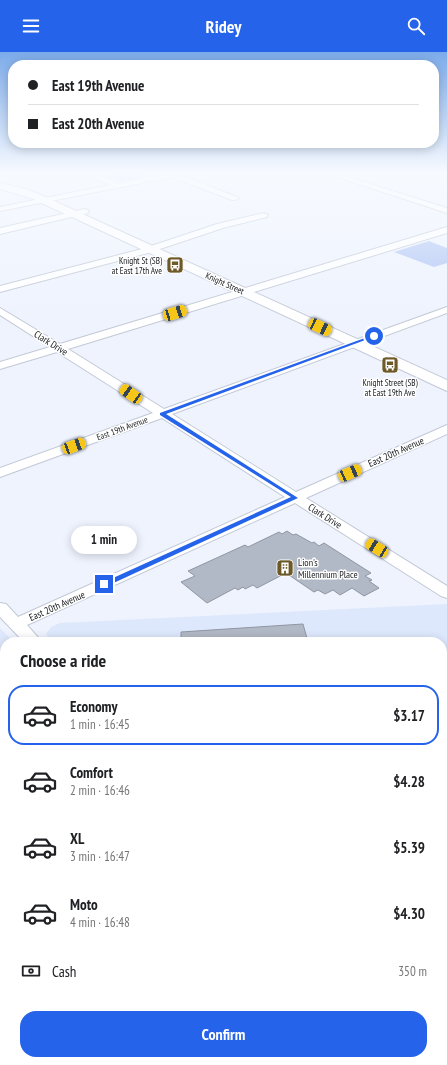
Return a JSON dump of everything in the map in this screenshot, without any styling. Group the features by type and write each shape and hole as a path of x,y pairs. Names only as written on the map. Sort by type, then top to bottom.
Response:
{"main road":[{"name":"Knight Street","path":"95,220 360,341 447,386"},
{"name":"Knight Street","path":"360,341 447,376"}],"street":[{"path":"0,231 47,220"},
{"path":"0,289 154,248 220,226 243,220"},
{"path":"0,366 447,230"},
{"name":"East 19th Avenue","path":"0,473 447,310"},
{"name":"Clark Drive","path":"0,311 447,593"},
{"name":"East 20th Avenue","path":"16,624 447,429"},
{"path":"0,608 29,637"}],"shaded area":[{"path":"429,241 447,248 447,263 434,267 394,252"},
{"path":"447,604 447,637 48,637 46,634 51,627 60,623"},
{"path":"0,628 9,637 0,637"}],"building":[{"name":"Lion's Millennium Place","path":"287,531 312,543 314,542 319,546 324,543 371,573 365,576 372,580 369,581 379,588 364,596 352,588 340,595 333,590 325,594 318,590 314,592 286,573 257,588 253,585 245,589 243,587 238,590 235,588 207,603 181,582 195,576 188,571 245,545 248,547 279,532 282,534"},
{"path":"303,624 307,637 181,637 181,632"}],"place":[{"name":"Knight St (SB) at East 17th Ave","path":"175,265"},
{"name":"Knight Street (SB) at East 19th Ave","path":"390,365"},
{"name":"Lion's Millennium Place","path":"285,568"}],"route":[{"path":"104,584 295,498 162,414 374,336"}]}
